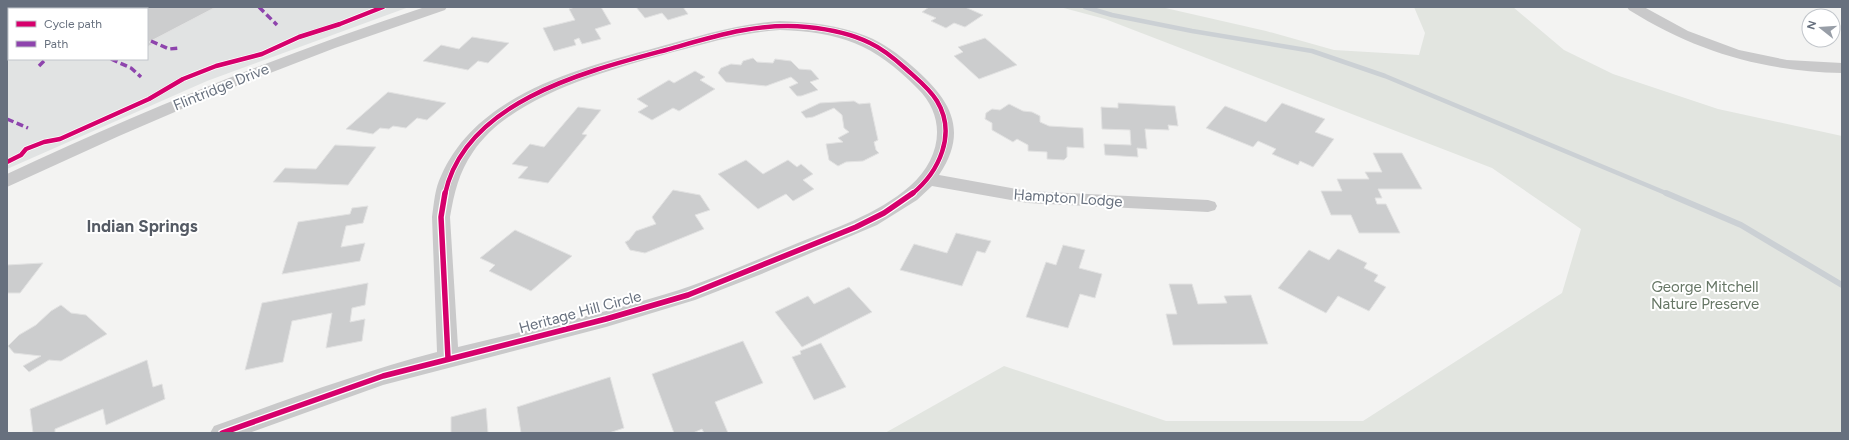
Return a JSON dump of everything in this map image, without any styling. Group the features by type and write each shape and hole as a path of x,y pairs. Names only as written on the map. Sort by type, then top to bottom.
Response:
{"street":[{"name":"Flintridge Drive","path":"7,181 86,143 221,86 322,47 440,7"},
{"path":"1634,7 1670,29 1695,41 1731,53 1785,64 1824,68 1842,68"},
{"name":"Heritage Hill Circle","path":"222,433 352,386 448,358 673,300 740,275 850,229 890,210 912,194 928,179 938,161 946,139 946,124 933,93 879,48 861,39 841,33 796,26 748,28 633,59 548,87 500,115 464,152 451,173 444,194 441,217 448,358"},
{"name":"Hampton Lodge","path":"928,179 971,188 1028,197 1208,206"}],"shaded area":[{"path":"7,7 409,7 207,81 7,169"}],"green space":[{"name":"George Mitchell Nature Preserve","path":"1060,7 1161,7 1266,31 1334,50 1419,55 1425,33 1414,7 1513,7 1564,50 1613,74 1718,109 1842,136 1842,433 885,433 1004,366 1166,421 1363,421 1562,293 1581,229 1492,168 1105,19"}],"building":[{"path":"216,7 149,42 153,44 148,46 148,8 59,8"},
{"path":"575,7 601,7 611,24 595,29 601,39 582,44 579,38 574,40 576,45 554,51 543,28 575,20 569,9"},
{"path":"636,7 683,7 688,14 668,20 662,13 645,18"},
{"path":"929,7 965,7 983,15 965,27 954,23 946,28 931,21 936,18 922,12"},
{"path":"472,37 509,43 488,63 478,61 468,70 423,61 441,45 459,49"},
{"path":"985,38 1017,65 979,79 954,56 963,52 958,47"},
{"path":"753,58 757,62 773,63 775,59 791,61 799,69 811,70 819,79 810,82 818,90 797,96 789,87 798,83 791,77 766,86 726,82 718,73 721,68 731,64 741,65 743,61"},
{"path":"695,71 705,77 700,80 715,89 679,111 673,108 652,120 638,112 648,106 637,99 669,80 674,83"},
{"path":"388,92 446,103 427,120 417,118 406,128 393,126 389,129 380,128 373,134 346,129"},
{"path":"854,101 859,104 870,103 878,140 874,142 876,150 879,153 863,161 846,162 838,166 829,160 826,144 843,142 838,138 849,132 844,128 842,115 834,108 813,117 806,118 801,112 820,103"},
{"path":"1118,103 1175,106 1178,126 1168,125 1169,130 1145,129 1147,149 1137,148 1138,157 1105,155 1104,144 1131,145 1130,130 1102,129 1101,107 1118,108"},
{"path":"1282,103 1325,119 1315,132 1334,139 1313,167 1300,161 1298,165 1272,154 1276,149 1258,141 1253,147 1206,128 1225,106 1266,122"},
{"path":"1009,104 1023,111 1032,112 1040,116 1040,122 1049,126 1083,128 1084,148 1067,147 1067,157 1064,160 1047,159 1047,152 1028,151 1028,145 1017,139 1013,142 992,130 992,123 985,119 986,113 992,109 1000,110"},
{"path":"578,107 601,110 582,134 587,135 548,183 518,178 528,167 512,164 530,144 544,147"},
{"path":"335,145 376,147 348,185 273,182 285,168 316,169"},
{"path":"1373,153 1402,153 1422,189 1378,189 1382,198 1375,198 1377,204 1386,204 1400,233 1359,233 1351,215 1331,215 1321,191 1342,191 1337,179 1369,179 1365,172 1382,172"},
{"path":"746,160 763,174 788,160 797,167 801,164 813,174 803,180 814,189 793,201 786,194 758,209 718,174"},
{"path":"673,190 700,195 710,210 695,215 704,229 645,253 630,250 625,242 629,240 636,231 656,224 652,217"},
{"path":"368,206 363,223 346,226 341,247 365,243 360,261 282,274 298,222 350,214 352,208"},
{"path":"515,230 572,256 531,291 489,271 495,265 480,258"},
{"path":"956,233 991,241 985,253 977,251 962,286 900,270 914,244 947,253"},
{"path":"1063,245 1085,250 1079,268 1102,274 1095,298 1080,294 1068,328 1026,317 1046,262 1056,265"},
{"path":"1338,249 1367,263 1364,268 1378,275 1374,281 1386,287 1369,311 1338,296 1326,313 1278,288 1309,250 1329,260"},
{"path":"43,263 20,293 7,293 7,265"},
{"path":"368,283 365,305 352,308 350,322 365,319 362,341 326,348 332,313 292,321 283,362 245,370 262,303"},
{"path":"1169,284 1192,284 1198,304 1227,303 1224,296 1251,295 1268,344 1173,345 1166,314 1177,314"},
{"path":"849,287 872,312 802,347 775,312 808,296 814,304"},
{"path":"61,305 71,313 86,315 107,334 61,361 49,360 29,372 23,366 41,356 14,353 8,346 19,335 36,325 51,311"},
{"path":"743,341 763,383 715,402 728,433 704,433 702,429 693,433 674,433 652,374"},
{"path":"821,343 846,387 814,400 792,357 801,354 800,351"},
{"path":"147,360 153,387 162,384 165,399 106,425 103,409 55,429 55,433 33,433 30,409"},
{"path":"610,377 624,428 609,433 521,433 517,407"},
{"path":"486,408 488,433 451,433 451,417"}],"waterway":[{"path":"1085,7 1112,15 1192,31 1312,51 1385,76 1668,194"},
{"path":"1666,193 1741,225 1842,285"}],"marked path":[{"path":"259,7 277,25"},
{"path":"151,41 169,49 180,48"},
{"path":"39,66 45,60"},
{"path":"113,60 131,68 141,77"},
{"path":"7,119 28,128"}],"cycle path":[{"path":"7,162 21,155 26,149 44,142 60,139 149,99 183,79 216,66 262,54 299,37 340,24 383,7"},
{"path":"222,433 336,391 383,376 439,360 606,319 672,300 704,289 856,227 897,205 917,191 929,177 942,153 946,136 944,118 937,101 920,81 892,57 870,43 839,32 796,26 763,27 715,36 608,66 575,77 544,90 514,106 488,125 466,148 450,175 444,196 441,217 448,358"}],"district":[{"name":"Indian Springs","path":"142,226"}]}
